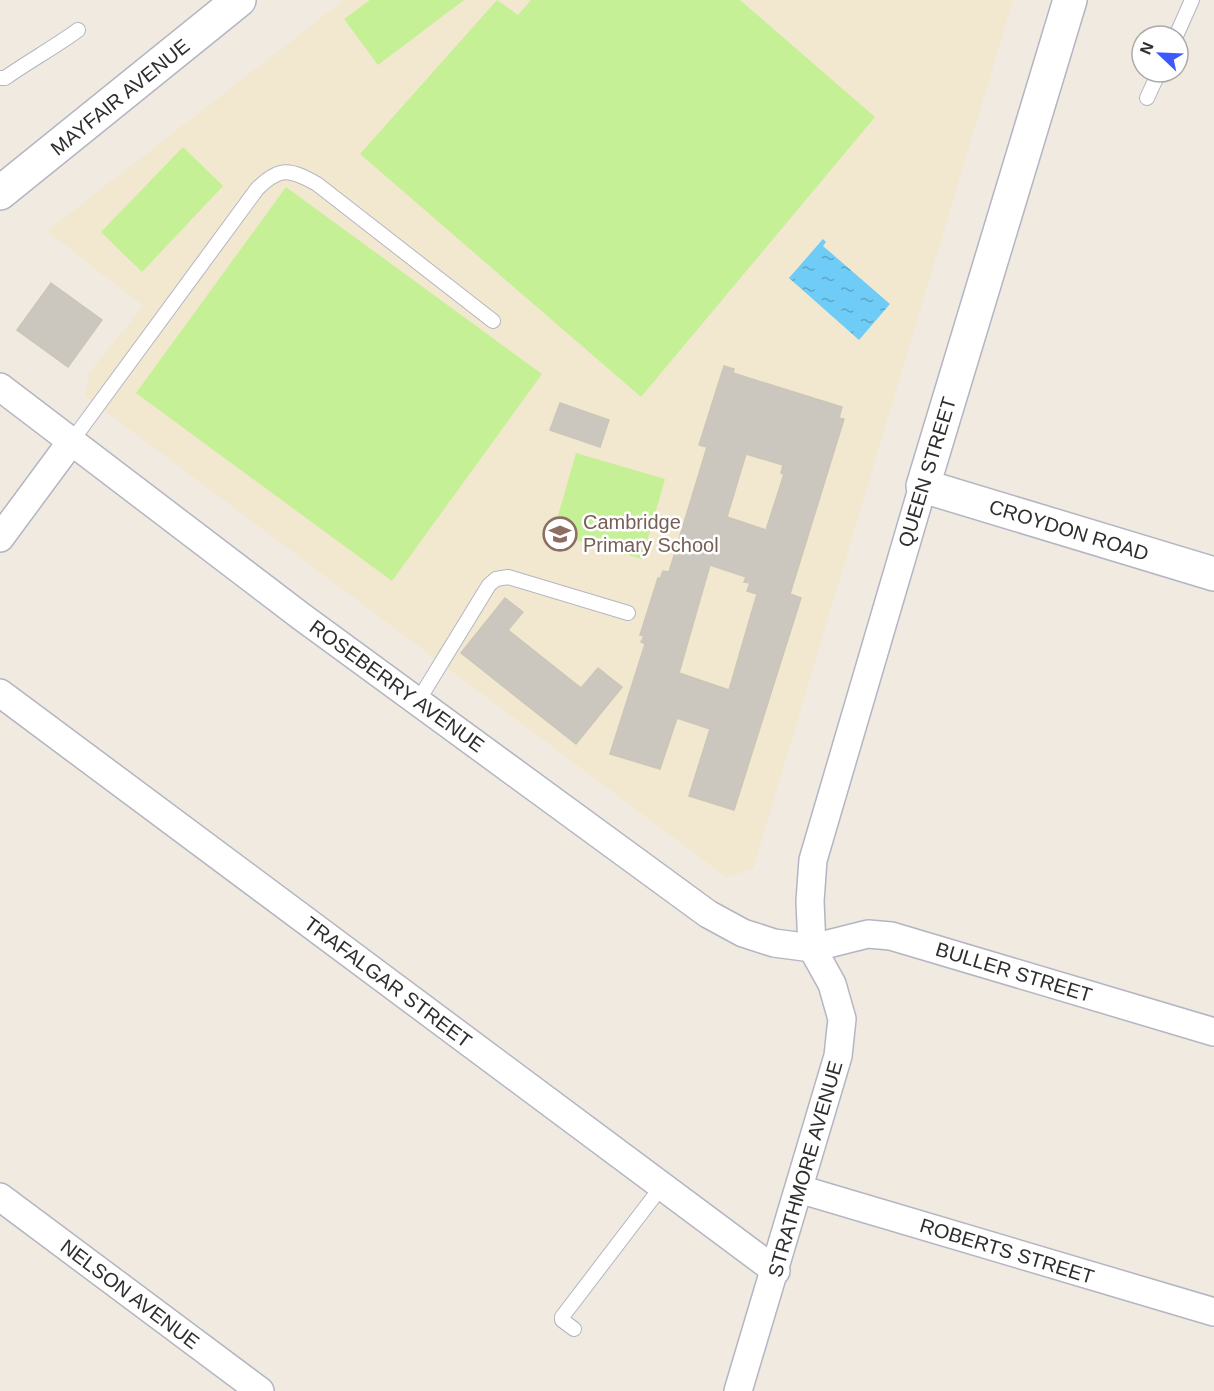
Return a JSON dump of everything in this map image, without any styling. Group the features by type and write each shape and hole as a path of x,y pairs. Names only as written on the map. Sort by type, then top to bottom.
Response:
{"street":[{"name":"MAYFAIR AVENUE","path":"0,193 239,0"},
{"name":"QUEEN STREET","path":"812,948 810,901 813,860 1070,0"},
{"name":"ROSEBERRY AVENUE","path":"0,387 418,701 708,914 743,933 774,943 812,948"},
{"path":"0,538 71,442"},
{"name":"CROYDON ROAD","path":"923,486 1214,574"},
{"name":"TRAFALGAR STREET","path":"0,693 776,1271"},
{"name":"BULLER STREET","path":"812,948 868,934 891,936 1214,1032"},
{"name":"STRATHMORE AVENUE","path":"738,1391 776,1271 838,1056 842,1019 832,984 812,948"},
{"name":"ROBERTS STREET","path":"799,1189 1214,1312"},
{"name":"NELSON AVENUE","path":"0,1197 260,1391"}],"lane":[{"path":"1181,24 1192,0"},
{"path":"0,78 5,78 38,55 54,48 78,30"},
{"path":"1147,98 1153,84"},
{"path":"71,442 258,189 271,176 284,171 298,173 317,184 493,321"},
{"path":"418,701 489,585 496,579 508,577 628,614"},
{"path":"574,1329 562,1320 562,1317 662,1186"}],"shaded area":[{"name":"Cambridge Primary School","path":"344,0 1013,0 753,869 726,877 85,396 89,373 143,306 47,231"}],"green space":[{"path":"370,0 464,0 378,65 344,19"},
{"path":"497,0 518,15 531,0 740,0 875,117 641,397 360,154"},
{"path":"183,147 223,186 142,272 101,232"},
{"path":"286,187 542,374 392,581 136,393"},
{"path":"576,453 665,479 642,559 553,533"}],"water":[{"path":"823,239 826,242 823,246 890,304 859,340 789,278"}],"building":[{"path":"51,283 102,320 68,367 17,330"},
{"path":"724,366 734,369 733,373 842,407 839,418 844,419 790,594 801,598 734,810 689,796 710,729 677,718 660,769 610,754 645,644 641,642 644,636 640,635 658,578 660,579 663,571 669,572 707,447 699,445","holes":["746,454 783,465 781,473 784,474 766,530 727,517","710,565 746,577 744,582 750,583 747,591 757,594 729,690 679,673"]},
{"path":"560,403 609,420 600,447 550,430"},
{"path":"505,598 523,612 508,630 581,688 598,668 622,687 576,744 461,653"}],"place":[{"name":"Cambridge Primary School","path":"560,534"}]}
